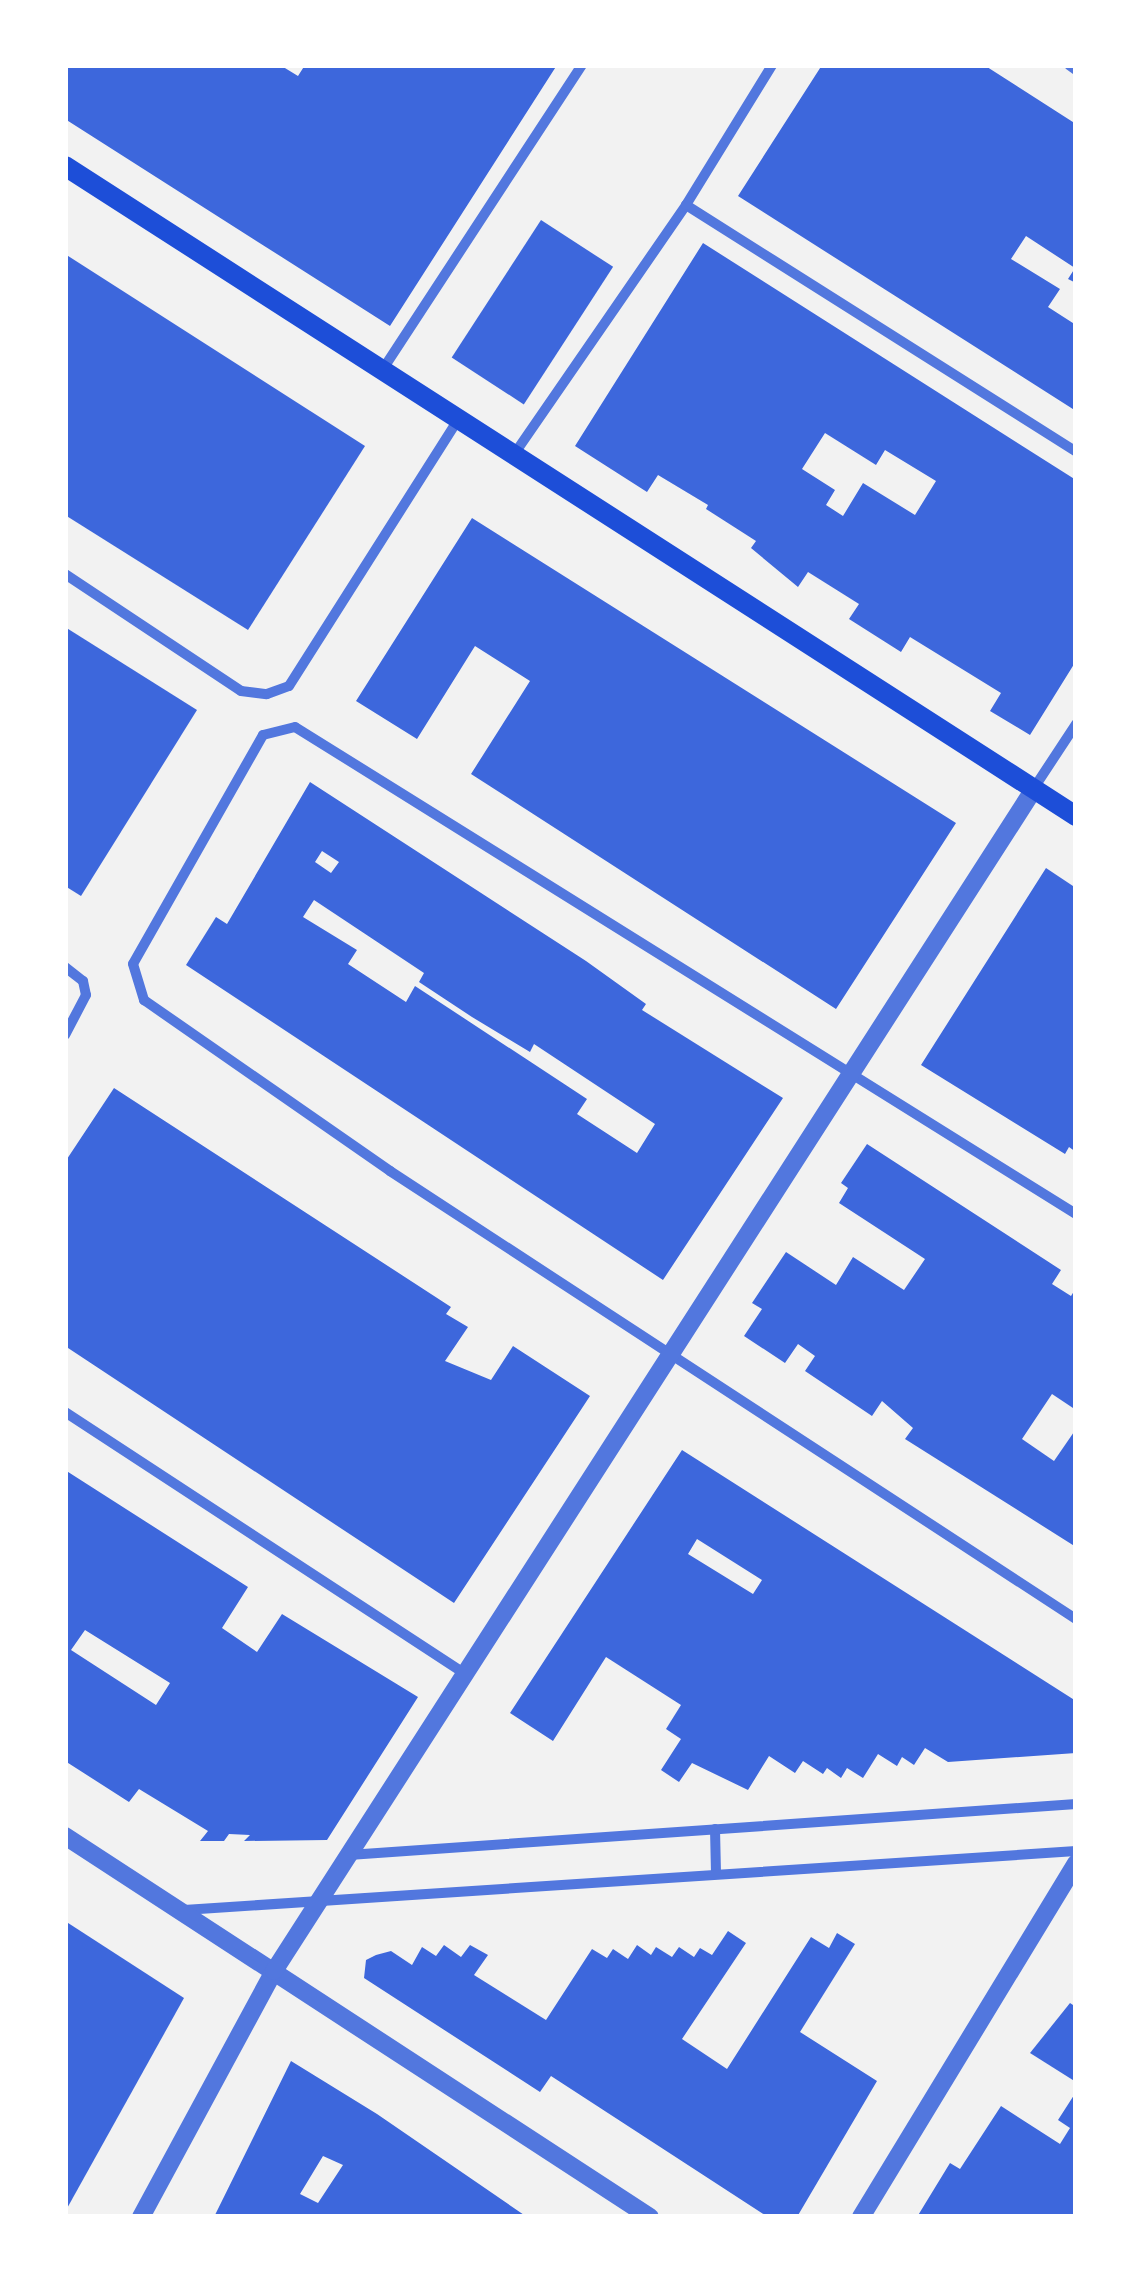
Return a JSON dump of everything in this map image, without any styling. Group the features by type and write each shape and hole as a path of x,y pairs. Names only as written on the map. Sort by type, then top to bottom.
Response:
{"main road":[{"path":"65,166 1076,816"}],"street":[{"path":"383,369 582,65"},
{"path":"515,453 686,205 772,65"},
{"path":"1069,65 1076,70"},
{"path":"686,205 1076,452"},
{"path":"65,574 241,692 267,694 289,686 459,417"},
{"path":"141,2217 274,1971 1076,724"},
{"path":"1076,1214 853,1071 296,727 276,728 263,735 138,951 132,977 144,1000 670,1355 1076,1619"},
{"path":"65,967 83,981 79,1013 65,1035"},
{"path":"65,1412 465,1674"},
{"path":"349,1854 1076,1804"},
{"path":"715,1829 716,1874"},
{"path":"65,1836 650,2217"},
{"path":"179,1910 1076,1851"},
{"path":"861,2217 1076,1863"}],"building":[{"path":"65,65 280,65 298,76 305,65 557,65 390,326 65,119"},
{"path":"822,65 984,65 1076,124 1076,283 1068,279 1075,268 1026,236 1011,259 1060,289 1048,307 1076,325 1076,411 738,196"},
{"path":"541,220 613,267 524,404 452,358"},
{"path":"703,243 1076,480 1076,661 1030,735 990,711 1001,693 910,637 901,652 849,619 859,604 808,572 798,587 751,548 756,541 706,509 708,505 658,475 647,492 575,446","holes":["825,433 876,465 885,450 936,481 915,515 863,483 843,516 826,505 835,490 802,469"]},
{"path":"65,254 365,446 248,630 65,515"},
{"path":"472,518 956,823 836,1009 471,774 530,681 475,646 417,739 356,701"},
{"path":"65,627 197,710 81,896 65,886"},
{"path":"310,782 586,961 646,1004 642,1010 783,1098 663,1280 186,965 216,917 227,924","holes":["322,851 339,862 331,873 315,862","314,900 424,973 419,982 472,1017 530,1052 534,1044 655,1124 637,1153 577,1114 587,1099 415,986 406,1002 348,964 357,950 303,917"]},
{"path":"1046,868 1076,888 1076,1152 1069,1147 1065,1154 921,1065"},
{"path":"114,1088 451,1307 446,1314 468,1327 445,1361 491,1380 513,1346 590,1396 454,1603 65,1346 65,1162"},
{"path":"867,1144 1061,1270 1052,1284 1071,1296 1076,1288 1076,1410 1052,1394 1022,1439 1054,1461 1076,1429 1076,1547 905,1439 913,1428 882,1401 872,1416 805,1371 815,1356 798,1344 785,1363 744,1336 762,1309 752,1303 786,1252 836,1285 853,1257 904,1290 925,1259 839,1203 848,1188 841,1183"},
{"path":"682,1450 1076,1701 1076,1753 948,1762 925,1748 914,1765 902,1757 897,1766 878,1754 863,1778 847,1768 841,1778 827,1768 823,1774 803,1761 795,1773 769,1756 748,1790 692,1763 679,1782 661,1770 681,1739 666,1729 681,1705 606,1657 553,1741 510,1713","holes":["697,1539 762,1580 753,1594 688,1554"]},
{"path":"65,1470 248,1587 222,1628 257,1652 282,1614 418,1697 327,1840 244,1841 250,1835 229,1834 224,1841 200,1841 208,1831 139,1789 129,1802 65,1761","holes":["85,1630 170,1683 156,1705 71,1650"]},
{"path":"65,1921 184,1998 65,2212"},
{"path":"728,1931 746,1943 682,2039 727,2069 811,1937 829,1948 837,1933 855,1944 800,2032 877,2081 797,2217 768,2217 551,2076 540,2092 364,1978 366,1960 376,1955 391,1951 412,1965 422,1947 436,1956 444,1945 461,1957 470,1945 488,1955 474,1975 546,2020 592,1949 607,1958 613,1949 628,1959 637,1945 651,1955 656,1947 672,1957 679,1947 694,1957 700,1948 712,1955"},
{"path":"1070,2003 1076,2007 1076,2082 1030,2053"},
{"path":"291,2061 377,2114 527,2217 214,2217","holes":["323,2156 343,2165 318,2203 300,2194"]},
{"path":"1076,2092 1076,2217 917,2217 950,2163 960,2169 1001,2106 1060,2144 1070,2128 1058,2120"}]}
